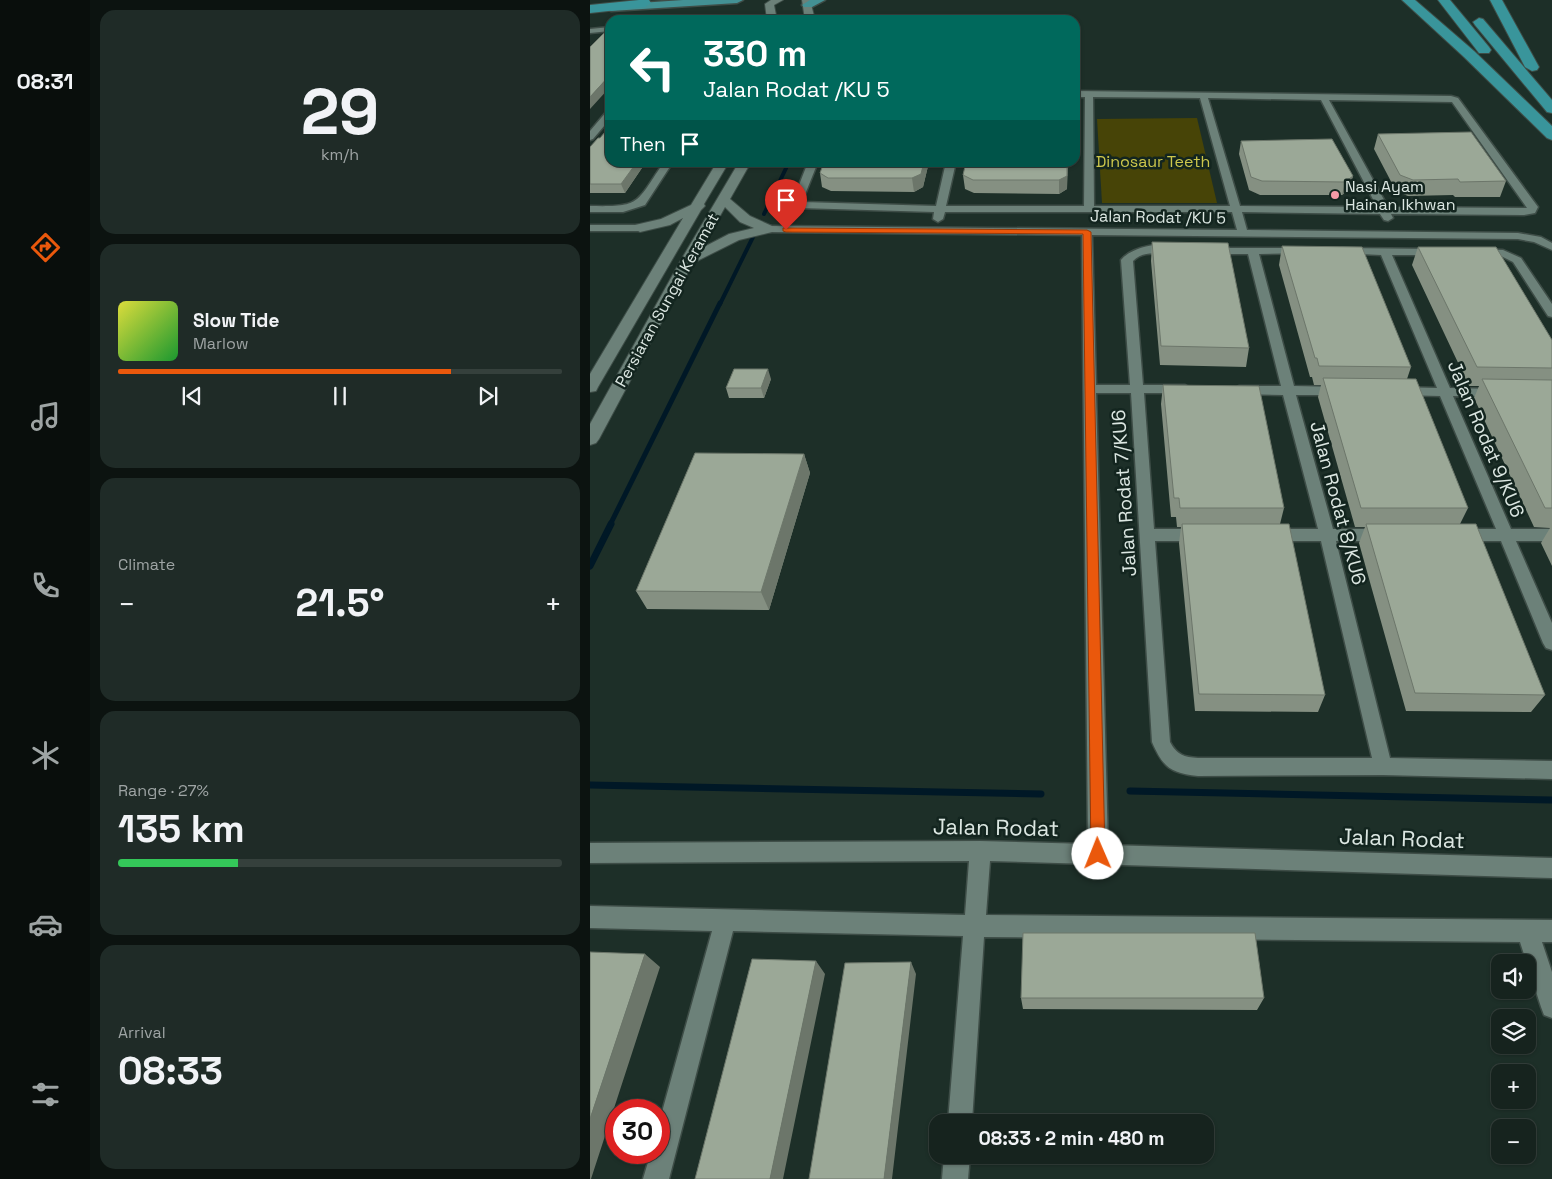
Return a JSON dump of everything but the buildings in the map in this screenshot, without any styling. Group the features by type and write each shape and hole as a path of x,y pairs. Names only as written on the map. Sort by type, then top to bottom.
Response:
{"highway":[{"path":"591,6 686,0"},
{"path":"591,6 737,0"},
{"path":"1408,0 1469,54 1552,135"},
{"path":"1444,0 1468,16 1552,109"},
{"path":"1496,0 1527,58 1552,98"},
{"path":"1468,16 1552,135"}],"street":[{"path":"810,15 811,2"},
{"path":"771,15 769,4 781,3"},
{"path":"590,31 605,30"},
{"path":"590,41 605,31"},
{"path":"811,167 798,198 797,202 800,206 940,209 1089,208 1524,212 1531,211 1533,207 1455,100 1080,94"},
{"path":"1089,208 1090,94"},
{"path":"1203,95 1243,234"},
{"path":"1324,98 1395,234"},
{"path":"590,137 605,119"},
{"path":"590,209 626,209 635,207 641,203 666,167"},
{"name":"Persiaran Sungai Keramat","path":"590,387 664,245 698,206 720,167"},
{"name":"Persiaran Sungai Keramat","path":"591,436 741,167"},
{"path":"936,231 950,167"},
{"path":"723,199 745,219 767,229"},
{"path":"590,228 640,228 665,222 698,206"},
{"path":"640,228 664,245"},
{"path":"688,260 734,237 767,229"},
{"name":"Jalan Rodat /KU 5","path":"767,229 1518,236"},
{"path":"1087,232 1098,854"},
{"path":"1518,236 1537,240 1552,247"},
{"name":"Jalan Rodat 7/KU6","path":"1253,251 1143,250 1132,253 1126,260 1137,389 1161,742 1167,757 1180,765 1198,767 1383,766"},
{"path":"1253,251 1503,253 1522,266 1552,313"},
{"name":"Jalan Rodat 8/KU6","path":"1253,251 1327,535 1383,766"},
{"name":"Jalan Rodat 9/KU6","path":"1385,251 1552,643"},
{"path":"1089,389 1194,389"},
{"path":"1222,390 1354,391"},
{"path":"1382,391 1513,393"},
{"path":"1147,535 1214,535"},
{"path":"1252,535 1395,535"},
{"path":"1442,535 1552,535"},
{"path":"1383,766 1552,770"},
{"path":"961,1114 980,851"},
{"name":"Jalan Rodat","path":"590,853 980,851 1552,868"},
{"path":"590,917 725,922 975,926 1552,931"},
{"path":"656,1179 725,922"},
{"path":"1528,930 1552,1007"},
{"path":"955,1179 956,1164"}],"green space":[{"name":"Dinosaur Teeth","path":"1197,118 1217,203 1102,203 1097,119"}],"waterway":[{"path":"764,214 787,167"},
{"path":"720,304 753,237"},
{"path":"610,525 720,303"},
{"path":"590,566 611,524"},
{"path":"590,785 1041,794"},
{"path":"1130,791 1552,800"}],"place":[{"name":"Nasi Ayam Hainan Ikhwan","path":"1335,195"}],"route":[{"path":"786,230 1087,232 1098,854"}]}
